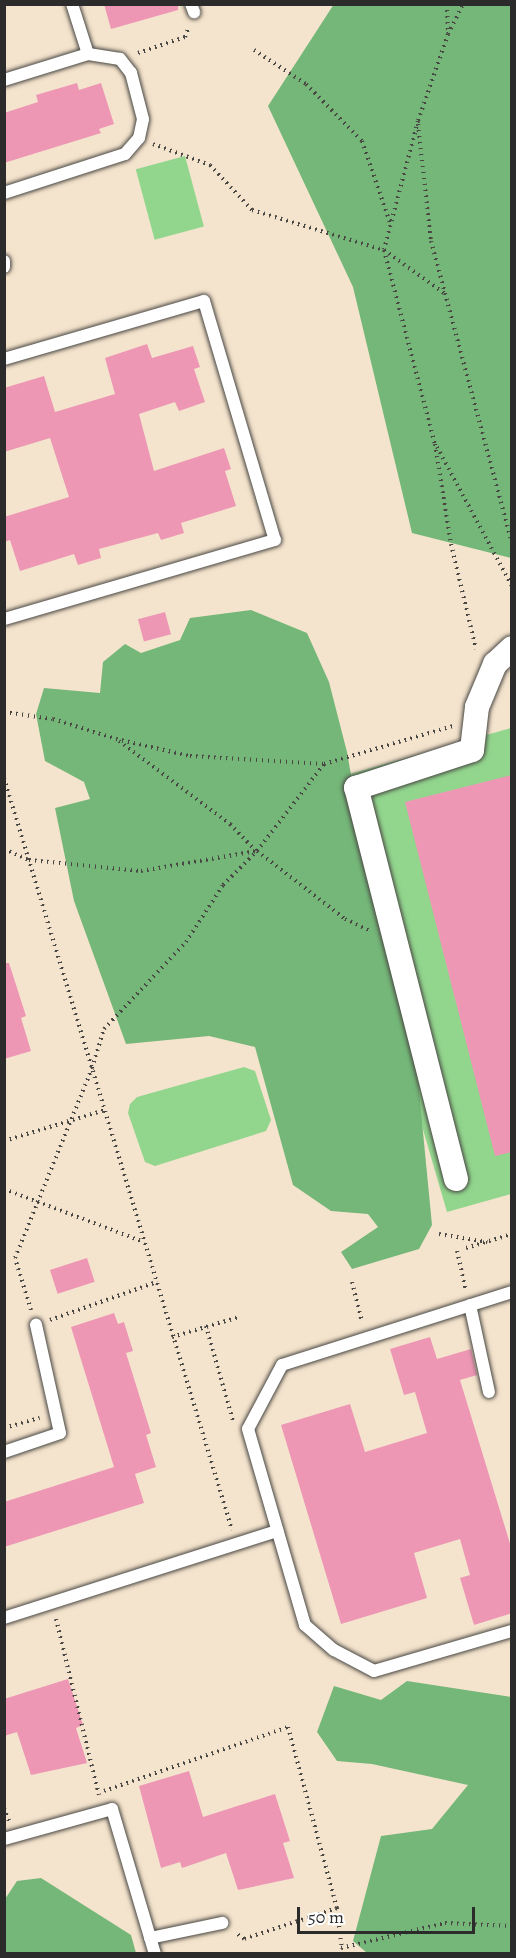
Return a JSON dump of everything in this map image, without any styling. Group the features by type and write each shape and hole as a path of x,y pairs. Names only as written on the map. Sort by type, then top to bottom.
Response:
{"street":[{"path":"456,1179 356,788 472,750 477,707 495,664 512,648"}],"lane":[{"path":"72,4 88,54"},
{"path":"4,80 88,54 120,59 131,73 143,119 139,138 125,154 4,193"},
{"path":"4,261 4,267"},
{"path":"4,359 204,301 275,540 4,619"},
{"path":"512,1292 282,1365 248,1429 305,1625 334,1650 374,1671 512,1631"},
{"path":"470,1305 489,1392"},
{"path":"4,1452 60,1433 36,1325"},
{"path":"4,1618 277,1531"},
{"path":"4,1839 112,1809 155,1953"},
{"path":"150,1938 222,1923"}],"path":[{"path":"447,4 448,34"},
{"path":"463,4 448,34 418,121 384,250 435,444 451,544 478,656"},
{"path":"120,59 185,37 193,8"},
{"path":"254,50 306,84 362,141 391,224"},
{"path":"418,121 431,241 512,544"},
{"path":"139,138 210,165 252,210 384,250 445,293"},
{"path":"435,444 512,586"},
{"path":"4,712 53,718 116,739 190,756 324,765 462,723"},
{"path":"116,739 230,824 257,851 345,920 395,941"},
{"path":"157,1282 36,1325 15,1258 92,1068 104,1029 186,942 223,885 257,851 324,765"},
{"path":"4,778 237,1545"},
{"path":"4,849 29,860 141,871 257,851"},
{"path":"4,1141 105,1110"},
{"path":"4,1189 145,1242"},
{"path":"439,1234 487,1242"},
{"path":"466,1248 512,1234"},
{"path":"457,1251 470,1305"},
{"path":"352,1282 366,1338"},
{"path":"172,1337 239,1317"},
{"path":"4,1428 55,1413"},
{"path":"52,1604 98,1793 112,1809"},
{"path":"98,1793 288,1727 337,1908 342,1952 445,1923 512,1926"},
{"path":"222,1923 244,1939 337,1908"}],"green space":[{"path":"334,4 511,5 511,558 412,533 353,287 268,106"},
{"path":"185,156 204,227 155,240 136,169"},
{"path":"251,610 307,633 329,682 347,752 374,906 416,1060 432,1225 419,1249 352,1269 341,1252 378,1227 368,1214 331,1211 293,1185 255,1047 209,1036 126,1044 74,901 55,808 90,799 84,782 45,761 36,714 44,688 100,693 103,662 125,644 141,653 180,640 190,618"},
{"path":"511,728 511,1194 447,1212 322,782"},
{"path":"244,1067 255,1071 271,1120 266,1131 155,1166 145,1162 128,1113 130,1104 137,1097"},
{"path":"407,1681 511,1697 511,1953 367,1953 353,1941 381,1836 432,1829 468,1785 372,1764 337,1761 317,1732 334,1686 381,1700"},
{"path":"41,1878 131,1935 136,1953 5,1953 5,1899 17,1881"}],"building":[{"path":"104,4 178,4 178,10 111,29"},
{"path":"77,83 79,90 101,83 114,124 99,129 101,133 4,163 4,113 38,102 36,95"},
{"path":"147,344 152,358 193,346 200,367 194,369 205,402 179,411 175,402 139,414 154,471 224,448 231,469 225,471 236,506 181,523 184,533 161,540 158,533 99,549 101,558 78,565 74,554 20,571 10,540 4,542 4,517 69,497 50,438 4,452 4,388 44,376 55,412 115,394 105,358"},
{"path":"165,612 171,634 144,641 138,619"},
{"path":"512,775 512,1152 495,1156 405,802"},
{"path":"4,963 9,963 26,1016 21,1018 31,1051 4,1059"},
{"path":"87,1258 95,1282 58,1294 50,1270"},
{"path":"114,1313 118,1324 124,1322 133,1351 126,1353 151,1433 146,1435 156,1467 135,1474 144,1503 4,1547 4,1502 114,1467 71,1327"},
{"path":"430,1337 437,1359 471,1349 477,1375 460,1380 512,1550 512,1613 474,1625 460,1578 470,1575 460,1539 414,1553 427,1598 341,1624 281,1425 350,1404 365,1452 427,1433 415,1392 404,1395 390,1349"},
{"path":"68,1679 83,1725 76,1728 87,1763 31,1775 17,1732 4,1736 4,1699"},
{"path":"189,1771 203,1817 275,1794 290,1841 283,1843 294,1878 238,1890 226,1853 182,1868 180,1862 161,1868 139,1786"}]}
